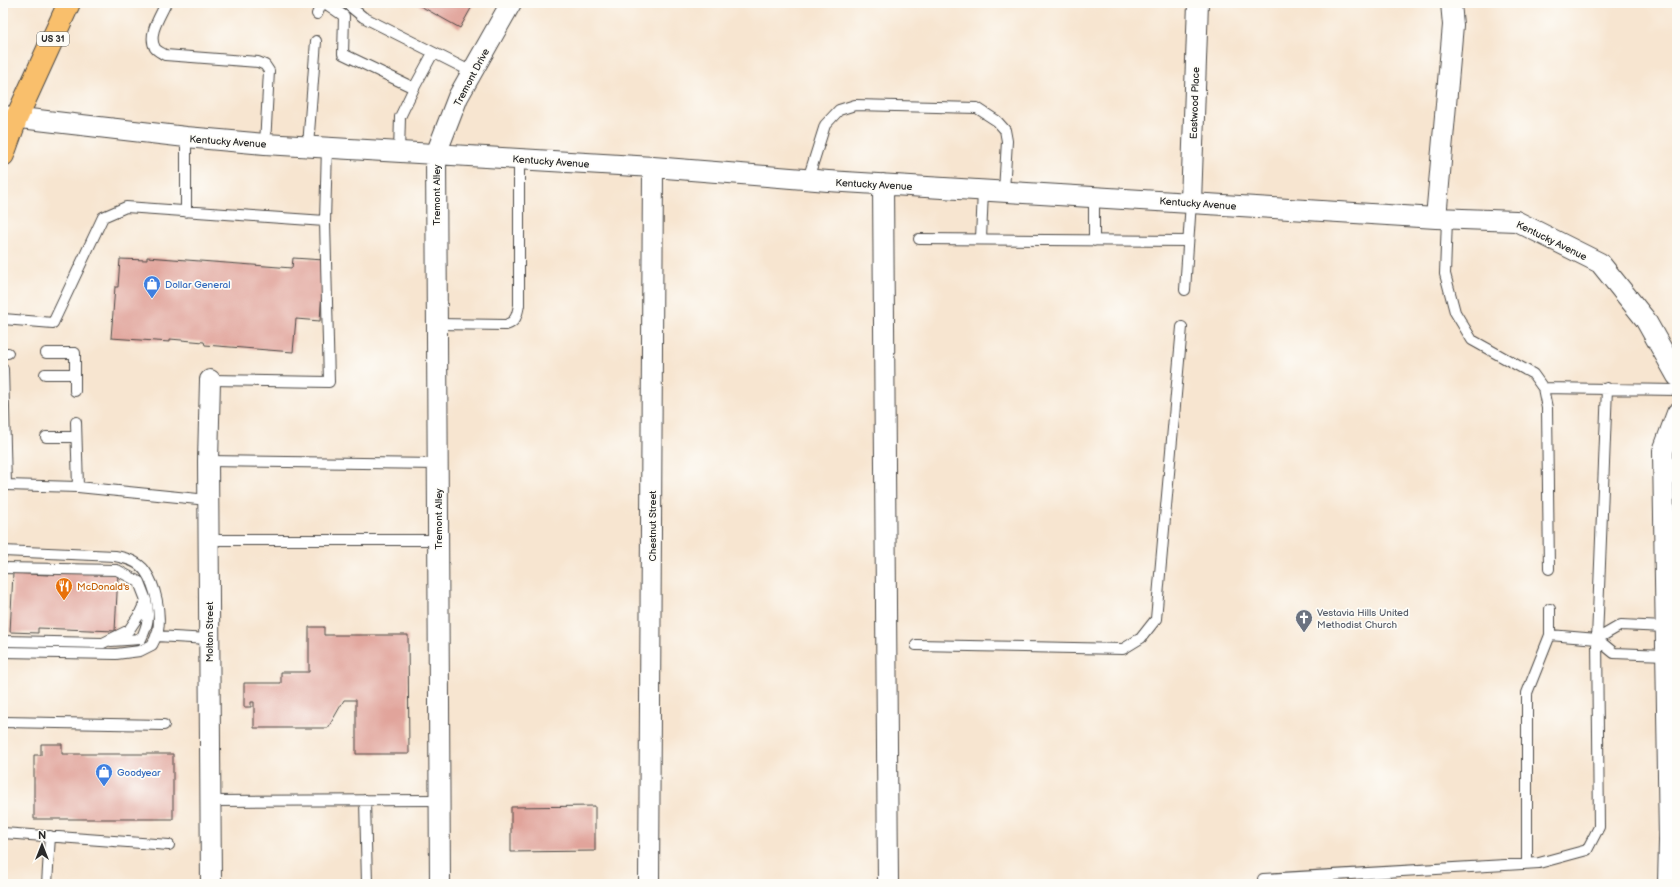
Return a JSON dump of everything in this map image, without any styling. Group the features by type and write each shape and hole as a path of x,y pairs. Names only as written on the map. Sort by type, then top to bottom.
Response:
{"main road":[{"name":"US 31","path":"3,155 10,118 69,3"}],"street":[{"name":"Tremont Drive","path":"436,154 458,97 511,3"},
{"name":"Eastwood Place","path":"1191,202 1198,3"},
{"path":"1441,218 1453,25 1451,3"},
{"name":"Kentucky Avenue","path":"10,118 186,138 265,144 653,167 883,184 1441,218 1516,221 1600,263 1645,318 1677,376"},
{"name":"Tremont Alley","path":"436,154 440,884"},
{"name":"Chestnut Street","path":"649,884 653,438 653,167"},
{"path":"883,184 888,884"},
{"name":"Molton Street","path":"210,380 208,540 211,884"},
{"path":"1668,884 1673,841 1665,655 1664,450 1677,413"}],"lane":[{"path":"166,3 154,28 153,41 155,48 165,55 258,62 265,64 269,71 265,144"},
{"path":"318,14 323,3 344,16 343,54 414,88"},
{"path":"346,3 363,17 472,72"},
{"path":"210,380 330,382 326,221 317,147 316,41"},
{"path":"399,152 400,117 433,53"},
{"path":"808,179 825,125 839,110 855,105 977,108 997,120 1005,130 1007,141 1004,191"},
{"path":"186,138 186,212"},
{"path":"437,324 506,326 512,323 517,316 520,306 519,159"},
{"path":"981,239 983,190"},
{"path":"1094,196 1094,241"},
{"path":"1185,290 1191,202"},
{"path":"3,319 53,323 103,217 126,207 326,221"},
{"path":"1441,218 1445,274 1455,312 1472,340 1533,374 1543,388 1547,408 1549,569"},
{"path":"919,240 981,239 1188,241"},
{"path":"916,646 1123,649 1141,638 1156,619 1182,327"},
{"path":"46,353 75,353 75,391"},
{"path":"5,372 7,437 4,485 78,487 208,500"},
{"path":"45,374 75,374"},
{"path":"1543,388 1677,390"},
{"path":"1264,884 1263,879 1539,863 1587,850 1599,827 1597,639 1607,388"},
{"path":"76,422 78,487"},
{"path":"46,437 76,437"},
{"path":"208,461 438,464"},
{"path":"208,540 438,540"},
{"path":"3,551 108,555 130,559 145,570 154,590 158,613 158,632 152,646 140,651 122,653 3,652"},
{"path":"3,568 117,570 140,582 149,610 148,626 141,639 107,641"},
{"path":"3,641 103,643 129,630 140,616 146,600"},
{"path":"1527,864 1527,693 1550,635 1550,608"},
{"path":"1597,639 1620,625 1665,627"},
{"path":"1550,635 1597,639 1614,653 1665,655"},
{"path":"156,636 209,639"},
{"path":"3,722 164,725"},
{"path":"365,800 367,884"},
{"path":"210,801 439,800"},
{"path":"3,833 169,845"},
{"path":"47,884 50,836"}],"building":[{"path":"415,3 474,3 460,28"},
{"path":"147,257 292,268 293,258 324,260 320,321 296,319 293,352 205,345 204,342 170,339 170,342 111,338 115,287 118,287 120,259 147,260"},
{"name":"McDonald's","path":"48,570 118,574 115,631 38,628 38,633 10,632 13,573 48,575"},
{"path":"309,627 324,627 324,635 408,635 409,754 356,754 356,700 344,700 328,728 254,728 254,702 251,702 251,707 244,707 244,683 281,683 281,672 309,672"},
{"name":"Goodyear","path":"41,744 62,744 62,754 173,754 173,819 34,819 34,755 41,755"},
{"path":"595,806 595,851 511,852 511,807"}],"place":[{"name":"Dollar General","path":"152,299"},
{"name":"McDonald's","path":"64,601"},
{"name":"Vestavia Hills United Methodist Church","path":"1304,633"},
{"name":"Goodyear","path":"104,787"}]}
